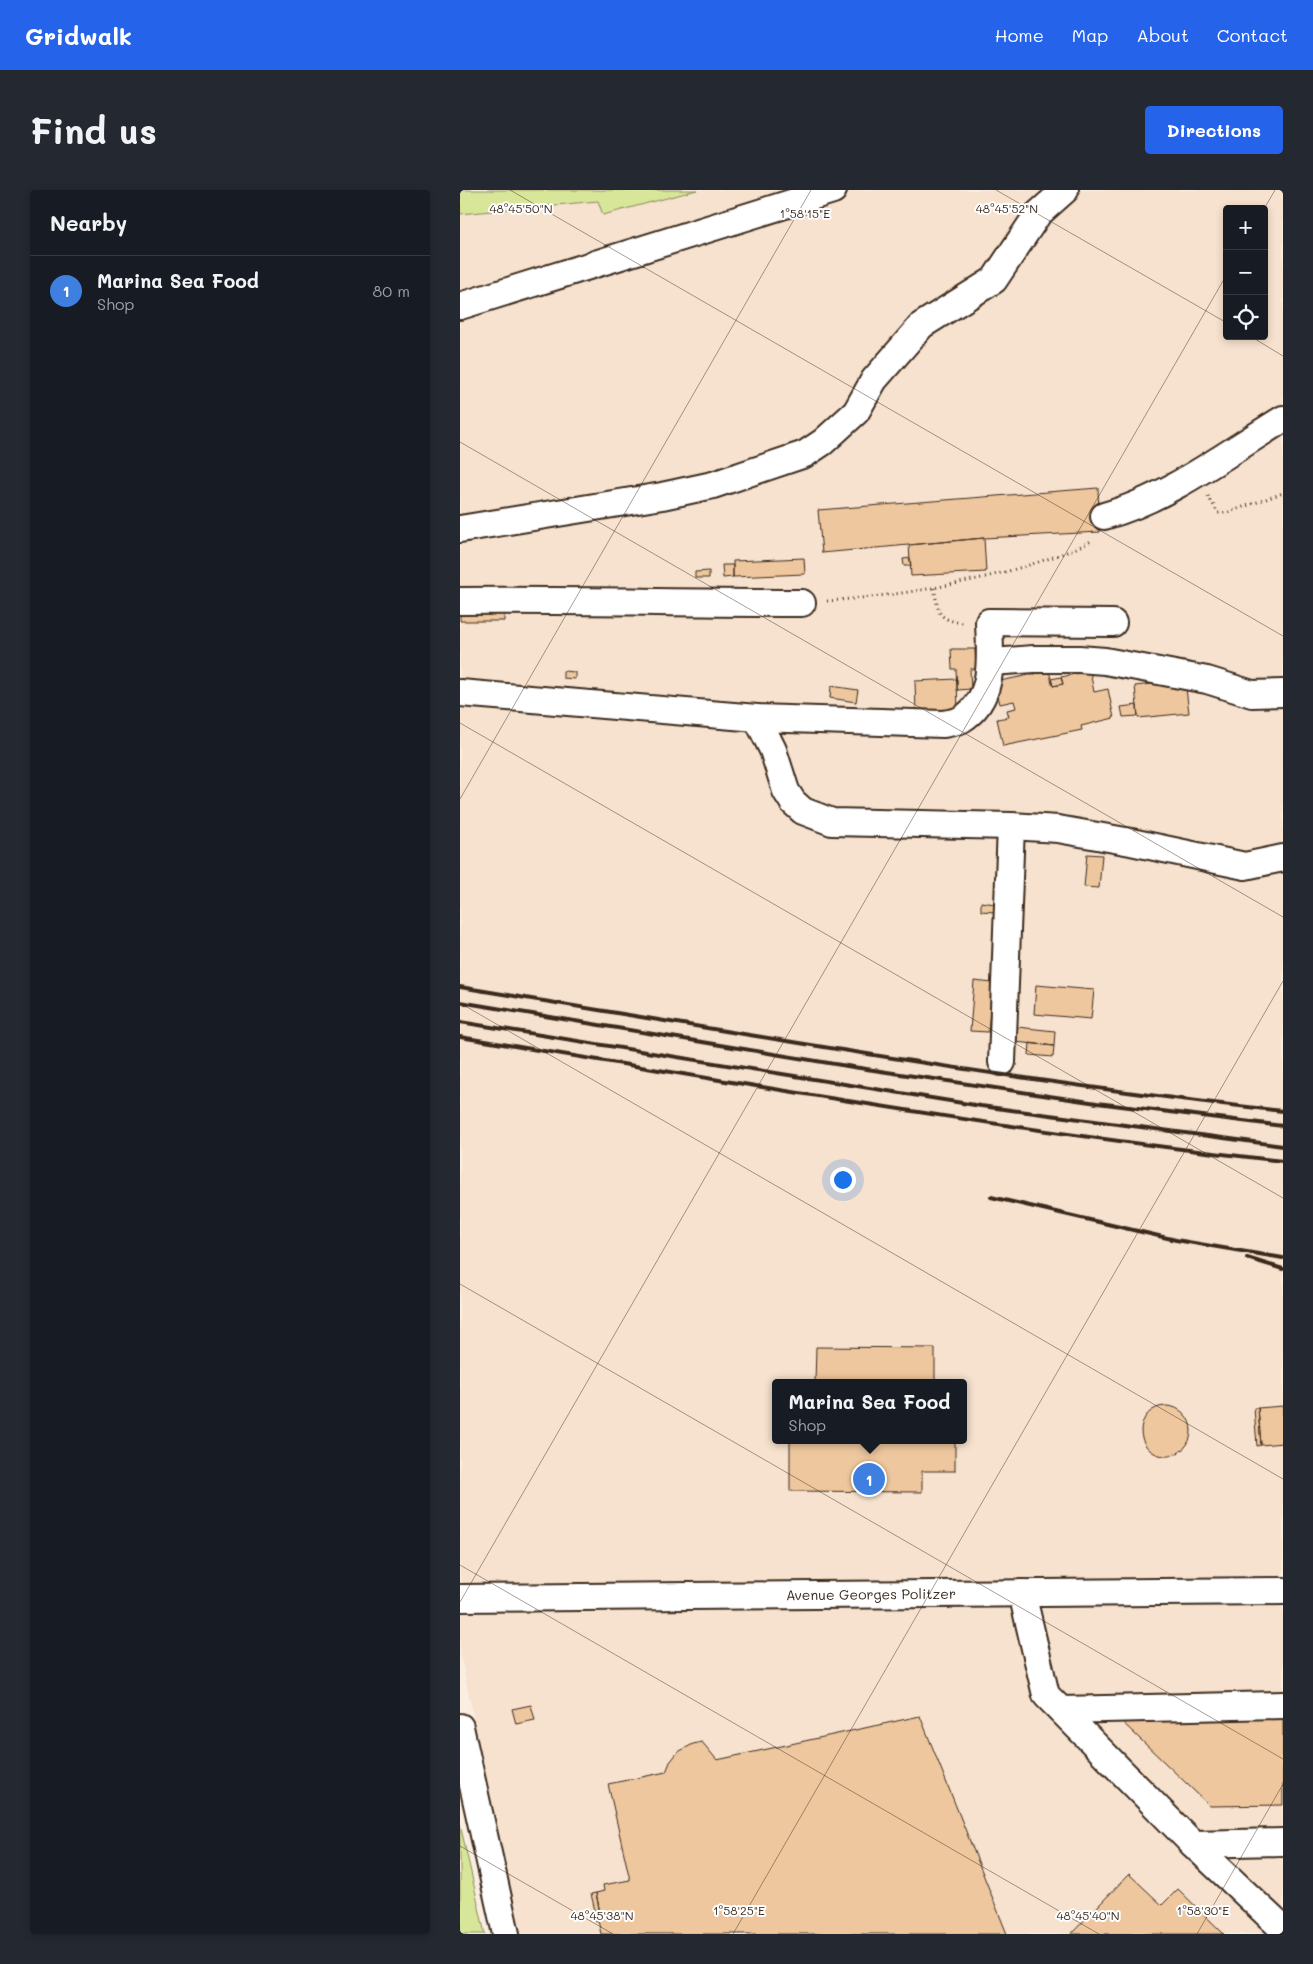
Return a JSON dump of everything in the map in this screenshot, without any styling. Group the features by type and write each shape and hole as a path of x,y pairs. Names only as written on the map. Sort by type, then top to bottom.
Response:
{"street":[{"path":"460,306 833,190"},
{"path":"460,529 713,486 805,454 823,442 856,412 874,380 922,326 994,280 1038,214 1065,190"},
{"path":"1100,527 1124,511 1162,493 1196,473 1283,419"},
{"path":"460,601 558,600 802,603"},
{"path":"460,693 757,718 943,724 960,720 974,709 982,696 988,681 991,662 989,622 1114,623"},
{"path":"991,662 1034,659 1105,661 1207,680 1252,694 1283,693"},
{"path":"757,718 773,750 786,791 793,802 803,811 832,822 1011,826 1076,832 1245,866 1283,858"},
{"path":"1002,1062 1011,826"},
{"name":"Avenue Georges Politzer","path":"460,1598 1283,1591"},
{"path":"1022,1593 1046,1695 1193,1844 1283,1929"},
{"path":"1061,1710 1283,1705"},
{"path":"460,1727 506,1934"},
{"path":"1193,1844 1283,1842"}],"path":[{"path":"1196,473 1218,512 1229,512 1283,493"},
{"path":"802,603 855,599 934,588 996,575 1060,555 1100,527"},
{"path":"934,588 937,607 942,617 948,621 964,623 989,622"}],"shaded area":[{"path":"697,190 1283,190 1283,1934 520,1934 460,1653 460,214 599,201 603,215"}],"green space":[{"path":"460,190 697,190 603,215 598,201 460,214"},
{"path":"460,1824 485,1934 460,1934"}],"building":[{"path":"1098,488 1100,532 984,538 822,553 818,510"},
{"path":"984,538 986,572 911,576 909,545"},
{"path":"804,558 805,574 733,577 733,561"},
{"path":"910,558 911,566 904,566 903,559"},
{"path":"722,565 733,565 733,577 723,578"},
{"path":"709,571 709,578 695,578 695,572"},
{"path":"504,608 504,621 460,621 460,609"},
{"path":"951,649 975,649 976,669 970,669 971,689 957,690 956,669 952,669"},
{"path":"563,671 575,672 575,679 563,678"},
{"path":"1049,671 1053,686 1063,684 1061,677 1090,671 1094,692 1108,689 1114,718 1081,726 1082,730 1003,746 997,719 1009,717 1007,710 1016,708 1014,701 1000,704 995,682"},
{"path":"1061,677 1063,684 1053,686 1051,679"},
{"path":"957,679 958,712 916,713 915,681"},
{"path":"1185,680 1189,713 1138,718 1135,686"},
{"path":"831,686 858,690 856,702 830,698"},
{"path":"1137,705 1138,716 1123,717 1121,707"},
{"path":"1087,854 1102,855 1099,888 1084,887"},
{"path":"981,902 995,904 994,912 981,911"},
{"path":"974,981 993,983 988,1032 970,1031"},
{"path":"1036,985 1094,990 1091,1019 1034,1014"},
{"path":"1017,1027 1055,1031 1054,1046 1015,1042"},
{"path":"1030,1043 1054,1046 1053,1057 1029,1055"},
{"path":"816,1347 935,1348 935,1379 815,1379"},
{"path":"1166,1406 1180,1410 1187,1417 1191,1431 1187,1445 1180,1452 1166,1456 1152,1452 1145,1445 1141,1431 1145,1417 1152,1410"},
{"path":"1283,1406 1283,1443 1261,1445 1258,1408"},
{"path":"1254,1408 1258,1408 1261,1445 1257,1446"},
{"path":"790,1444 955,1444 955,1471 922,1471 922,1492 790,1491"},
{"path":"531,1705 535,1720 516,1724 512,1709"},
{"path":"1283,1715 1283,1805 1210,1806 1117,1717 1125,1723 1131,1717 1173,1721 1173,1716"},
{"path":"920,1716 1007,1934 601,1934 598,1920 596,1921 595,1919 601,1918 596,1893 604,1891 603,1885 630,1880 608,1784 666,1772 670,1762 678,1752 693,1744 702,1742 717,1760"},
{"path":"1129,1874 1162,1905 1178,1889 1224,1934 1071,1934"},
{"path":"596,1893 601,1918 597,1919 591,1894"}],"railway":[{"path":"460,987 974,1070 1180,1099 1283,1111"},
{"path":"460,1002 853,1067 1097,1103 1283,1126"},
{"path":"460,1022 981,1106 1283,1146"},
{"path":"460,1037 974,1120 1180,1149 1283,1161"},
{"path":"991,1197 1176,1240 1283,1258"},
{"path":"1247,1258 1283,1269"}],"place":[{"name":"Marina Sea Food","path":"869,1479"}]}
